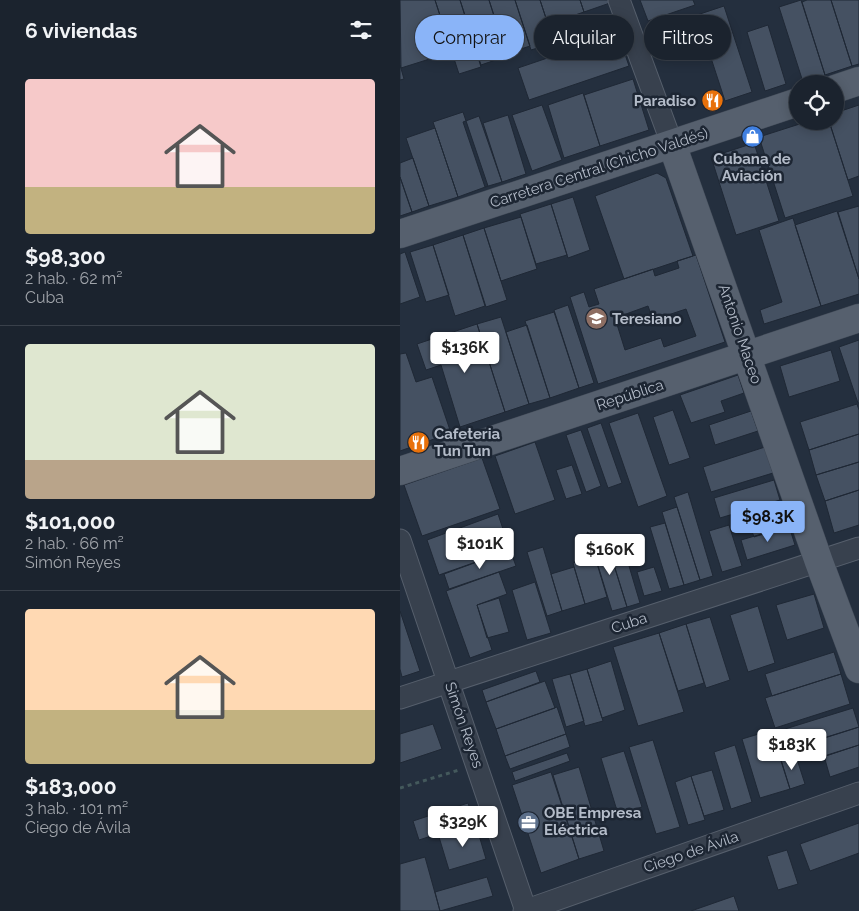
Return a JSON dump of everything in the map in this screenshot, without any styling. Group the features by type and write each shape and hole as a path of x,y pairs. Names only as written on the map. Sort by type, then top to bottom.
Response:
{"main road":[{"path":"844,86 859,81"},
{"name":"Carretera Central (Chicho Valdés)","path":"400,234 789,105"},
{"name":"Antonio Maceo","path":"672,144 819,562 859,669"},
{"name":"República","path":"400,471 859,318"}],"street":[{"name":"Antonio Maceo","path":"620,0 672,144"},
{"name":"Simón Reyes","path":"400,540 525,911"},
{"name":"Cuba","path":"400,698 859,548"},
{"name":"Ciego de Ávila","path":"525,911 859,793"}],"path":[{"path":"400,788 477,764"}],"building":[{"path":"400,0 435,0 440,15 415,15 415,60 426,60 401,68"},
{"path":"435,0 460,0 465,15 440,15"},
{"path":"460,0 489,0 494,15 465,15"},
{"path":"489,0 515,0 520,15 494,15"},
{"path":"515,0 540,0 545,15 534,15 534,49 531,50 524,28 524,15 520,15"},
{"path":"540,0 580,0 584,12 575,15 545,15"},
{"path":"580,0 609,0 610,3 584,12"},
{"path":"640,0 693,0 695,5 666,15 646,15"},
{"path":"801,0 825,75 801,75 779,7"},
{"path":"807,0 831,0 852,66 825,75 802,2"},
{"path":"831,0 859,0 859,64 852,66"},
{"path":"724,6 727,15 697,15"},
{"path":"768,25 786,84 765,91 747,32"},
{"path":"524,28 530,46 524,48"},
{"path":"731,28 752,92 725,101 712,60 731,60"},
{"path":"454,60 479,60 481,67 459,74"},
{"path":"479,60 495,60 481,65"},
{"path":"542,60 627,60 629,66 529,100 518,68"},
{"path":"400,65 404,79 400,80"},
{"path":"633,79 649,130 600,146 584,95"},
{"path":"583,93 600,146 564,158 548,105"},
{"path":"542,105 562,160 532,171 512,115"},
{"path":"859,105 859,176 848,180 832,130 844,130 844,110"},
{"path":"463,112 488,186 458,197 433,122"},
{"path":"508,115 526,174 502,182 483,123"},
{"path":"479,116 502,182 485,187 463,122"},
{"path":"789,127 789,130 832,130 853,196 785,218 759,137"},
{"path":"435,128 458,197 429,206 406,138"},
{"path":"754,143 779,221 736,235 711,157"},
{"path":"413,158 429,206 412,212 400,177 400,163"},
{"path":"657,173 666,178 693,256 624,279 595,196"},
{"path":"400,177 412,212 400,216"},
{"path":"573,197 590,250 568,258 551,204"},
{"path":"551,204 567,255 536,264 520,214"},
{"path":"859,206 859,279 838,212"},
{"path":"837,211 859,279 859,294 821,306 795,225"},
{"path":"521,217 537,269 501,281 484,228"},
{"path":"793,218 821,306 764,324 760,310 782,302 759,230"},
{"path":"484,228 507,300 486,307 463,235"},
{"path":"463,235 485,306 455,316 433,245"},
{"path":"433,245 449,295 426,302 410,252"},
{"path":"405,252 420,297 400,304 400,254"},
{"name":"Teresiano","path":"696,255 725,342 598,384 570,297 584,292 589,307 599,304 594,289 653,269 655,276 679,268 677,261","holes":["648,306 653,320 686,309 696,336 664,347 661,338 625,350 615,318"]},
{"path":"568,305 594,383 579,388 554,310"},
{"path":"554,312 579,388 550,398 525,321"},
{"path":"501,317 529,404 505,412 477,324"},
{"path":"477,324 505,412 460,427 441,365 426,370 417,344"},
{"path":"527,325 550,398 529,404 506,332"},
{"path":"859,340 859,403 858,403 839,347"},
{"path":"831,350 840,381 789,397 780,366"},
{"path":"406,353 416,382 432,377 451,433 400,451 400,354"},
{"path":"738,375 744,393 721,401 725,412 691,423 680,395"},
{"path":"857,404 859,410 859,434 809,450 800,422"},
{"path":"673,410 690,458 669,465 653,417"},
{"path":"751,411 758,431 715,445 709,425"},
{"path":"638,413 667,496 638,507 609,423"},
{"path":"601,423 622,483 608,488 587,428"},
{"path":"581,430 601,486 586,492 566,435"},
{"path":"859,434 859,462 816,475 809,450"},
{"path":"535,442 555,500 515,514 495,456"},
{"path":"765,447 773,473 711,492 703,467"},
{"path":"482,458 500,509 422,536 404,485"},
{"path":"859,462 859,490 825,501 816,475"},
{"path":"572,465 582,494 566,499 556,470"},
{"path":"774,480 780,500 720,518 714,498"},
{"path":"859,490 859,525 834,533 825,501"},
{"path":"688,492 713,576 700,580 674,497"},
{"path":"677,507 700,580 684,585 662,512"},
{"path":"783,508 789,526 754,537 748,520"},
{"path":"498,514 510,550 439,575 427,540"},
{"path":"665,523 684,585 669,589 650,527"},
{"path":"729,525 742,566 722,572 709,531"},
{"path":"789,526 795,545 747,560 741,540"},
{"path":"621,539 640,603 627,607 607,543"},
{"path":"607,542 627,607 612,611 592,546"},
{"path":"543,547 562,611 547,616 527,552"},
{"path":"510,550 516,566 449,589 444,574"},
{"path":"595,557 607,597 585,604 573,563"},
{"path":"574,567 585,604 562,611 551,574"},
{"path":"654,567 662,591 644,596 637,572"},
{"path":"499,572 507,594 477,605 492,650 470,658 446,591"},
{"path":"535,582 551,633 527,640 512,590"},
{"path":"814,594 824,628 787,640 776,605"},
{"path":"499,598 509,632 487,638 477,605"},
{"path":"758,606 775,663 748,672 730,615"},
{"path":"400,611 420,671 402,677 400,669"},
{"path":"710,617 730,680 706,688 686,624"},
{"path":"686,624 704,683 678,691 659,633"},
{"path":"659,633 684,712 638,726 613,647"},
{"path":"834,652 841,674 772,696 765,674"},
{"path":"611,661 625,710 602,718 587,669"},
{"path":"587,669 603,721 585,726 570,674"},
{"path":"536,671 540,682 486,702 482,690"},
{"path":"570,674 584,721 566,727 552,679"},
{"path":"841,674 850,704 775,728 765,698"},
{"path":"545,681 555,708 496,729 486,702"},
{"path":"557,707 566,734 505,756 496,729"},
{"path":"853,708 859,727 791,748 785,729"},
{"path":"433,724 442,749 400,763 400,734"},
{"path":"859,727 859,745 811,761 806,744"},
{"path":"772,730 790,789 760,798 742,739"},
{"path":"566,734 570,747 510,769 505,756"},
{"path":"653,740 680,827 656,834 629,747"},
{"path":"735,745 752,802 731,809 714,752"},
{"path":"859,745 859,767 830,777 824,756"},
{"path":"624,751 642,807 618,814 601,758"},
{"path":"567,753 570,761 515,781 512,772"},
{"path":"795,753 805,784 790,789 780,758"},
{"path":"579,767 604,851 579,859 553,775"},
{"path":"712,770 724,810 704,816 691,776"},
{"path":"551,772 579,859 541,873 512,785"},
{"path":"691,776 705,820 688,825 675,782"},
{"path":"468,803 474,822 419,840 413,821"},
{"path":"859,823 859,853 810,871 800,844"},
{"path":"476,825 486,859 449,870 439,837"},
{"path":"787,850 798,884 778,890 767,856"},
{"path":"425,857 440,911 400,911 400,864"},
{"path":"487,877 493,896 440,911 435,892"},
{"path":"734,896 739,911 691,911"}],"place":[{"name":"Paradiso","path":"712,101"},
{"name":"Cubana de Aviación","path":"752,136"},
{"name":"Teresiano","path":"596,319"},
{"name":"Cafeteria Tun Tun","path":"418,443"},
{"name":"OBE Empresa Eléctrica","path":"528,822"}]}
